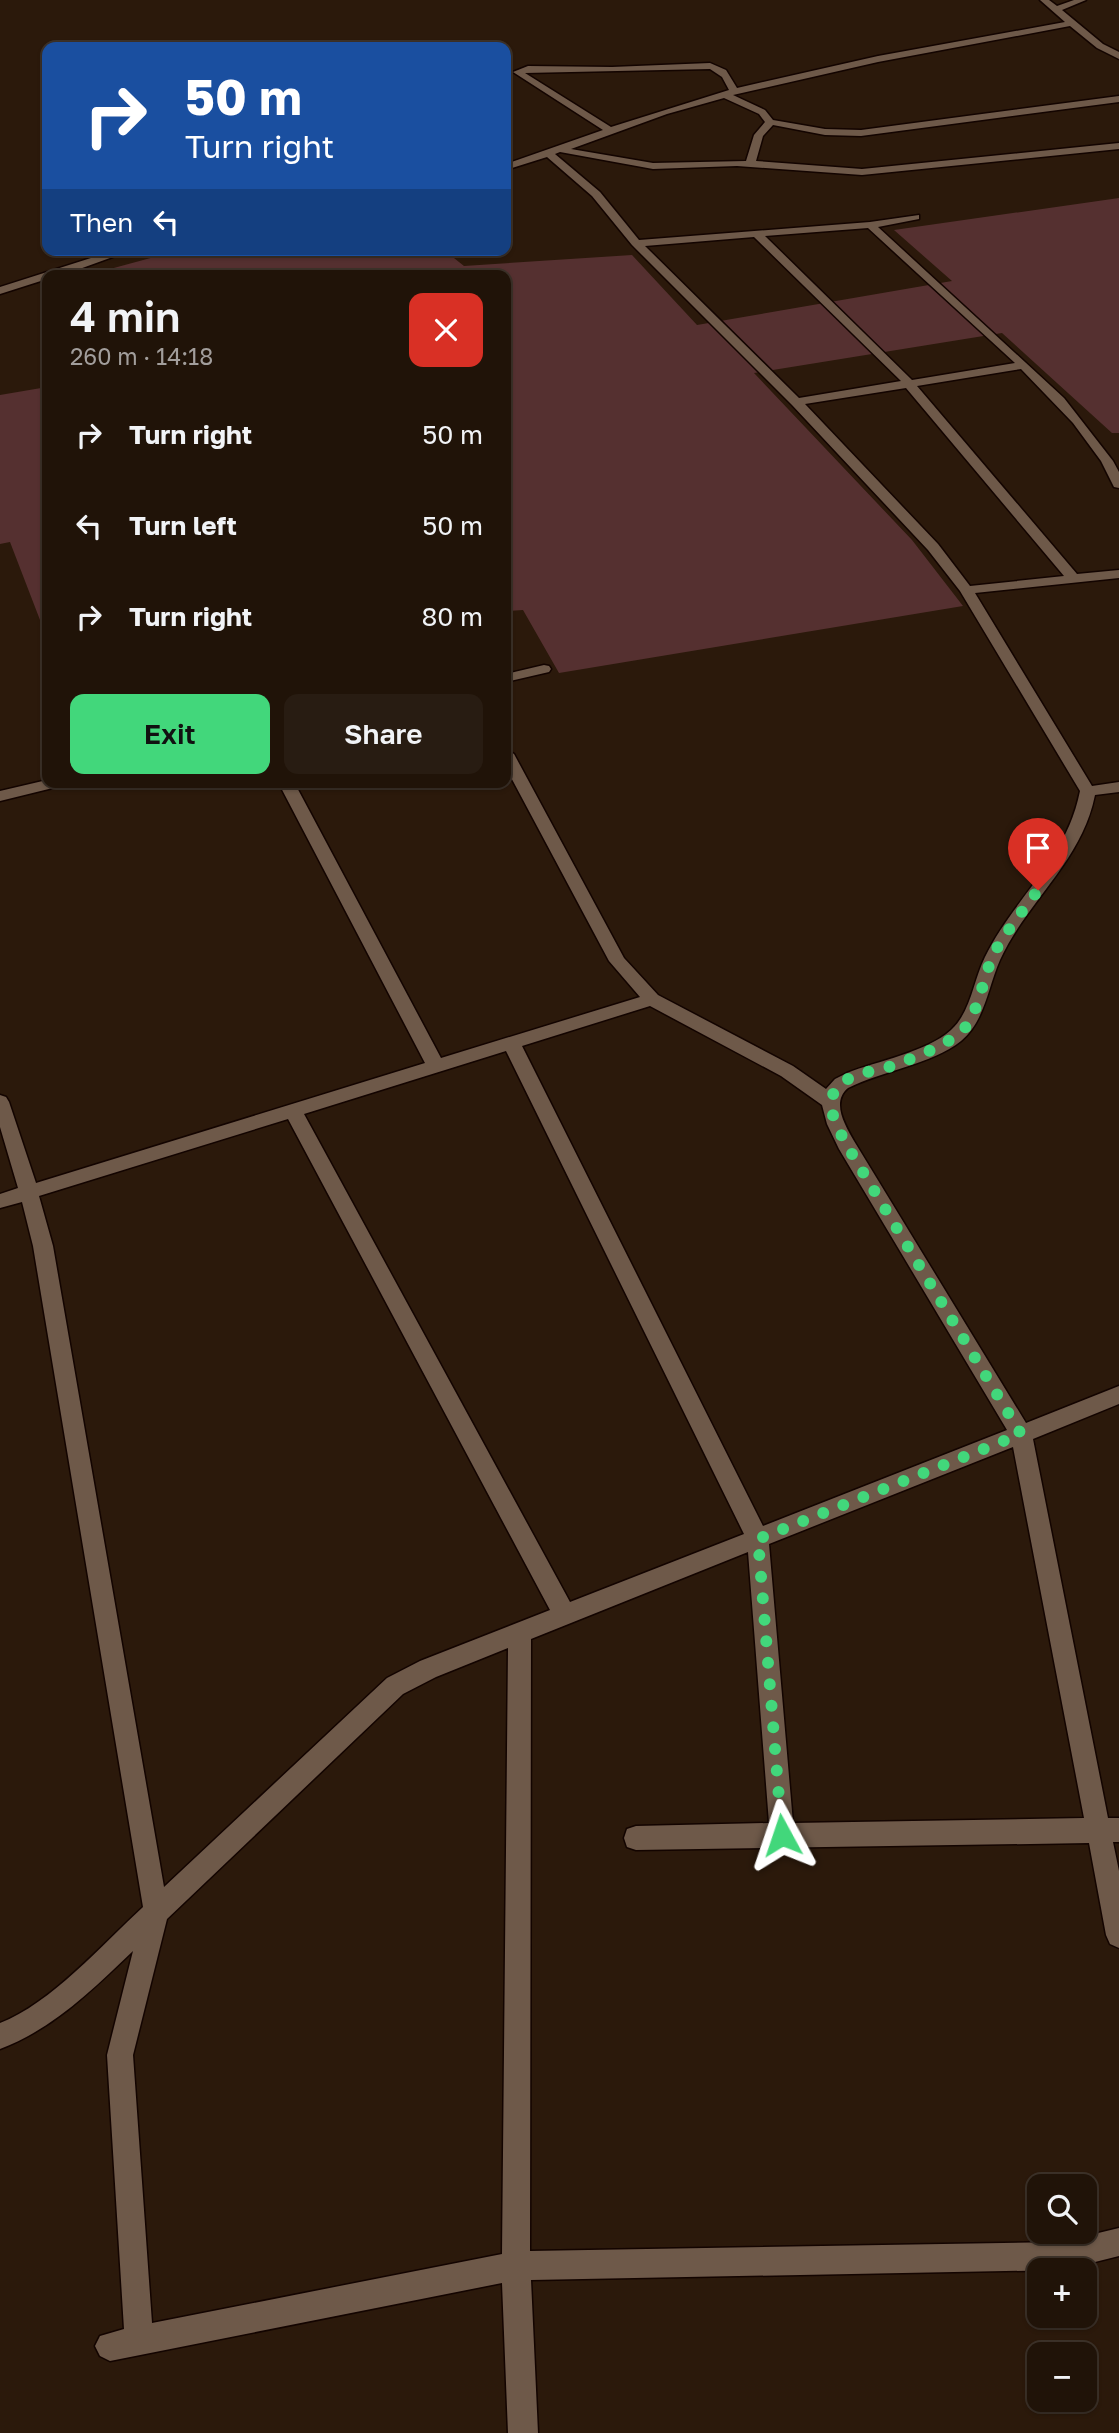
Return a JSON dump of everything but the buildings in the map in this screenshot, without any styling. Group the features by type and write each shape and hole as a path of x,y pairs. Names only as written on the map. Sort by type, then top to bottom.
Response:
{"street":[{"path":"1044,0 1100,46 1119,57"},
{"path":"1057,9 1082,0"},
{"path":"511,165 729,93 870,60 1071,23"},
{"path":"611,131 517,72 528,69 612,70 710,66 719,68 727,75 729,93"},
{"path":"729,93 762,112 770,122 825,132 861,133 1119,99"},
{"path":"750,164 759,135 770,122"},
{"path":"555,152 653,166 750,164 881,172 1119,146"},
{"path":"555,152 596,194 636,243 796,402 933,547 966,590 1088,791 1086,814 1065,851 996,949 981,985 976,1010 965,1028 948,1042 923,1053 857,1075 836,1087 831,1102 834,1119 846,1144 1021,1434 1109,1830 1119,1935"},
{"path":"636,243 870,225 915,217"},
{"path":"870,225 1023,365 1079,422 1107,458 1119,484"},
{"path":"757,234 908,382 1074,579"},
{"path":"65,270 108,256"},
{"path":"0,291 42,277"},
{"path":"796,402 1023,365"},
{"path":"966,590 1119,574"},
{"path":"511,677 544,669"},
{"path":"511,763 617,961 652,999 787,1071 831,1102"},
{"path":"0,796 42,786"},
{"path":"1088,791 1119,787"},
{"path":"289,788 436,1066"},
{"path":"0,1201 652,999"},
{"path":"511,1042 758,1539 782,1835"},
{"path":"0,1102 30,1192 43,1246 156,1911 120,2055 139,2340"},
{"path":"293,1110 565,1615"},
{"path":"0,2036 21,2028 71,1992 395,1686 428,1669 1119,1395"},
{"path":"520,1633 516,2266 523,2433"},
{"path":"636,1838 1109,1830"},
{"path":"110,2346 516,2266 1061,2256 1119,2242"}],"shaded area":[{"path":"1119,198 1119,433 1112,433 1002,333 754,373 912,540 963,606 559,673 523,610 511,611 511,270 106,270 158,256 452,256 464,266 632,255 697,325 952,281 894,230"},
{"path":"42,388 42,625 10,542 0,544 0,395"}],"route":[{"path":"782,1835 758,1539 1021,1434 846,1144 834,1119 831,1102 836,1087 857,1075 892,1066 923,1053 948,1042 965,1028 976,1010 981,985 996,949 1038,890"}]}
